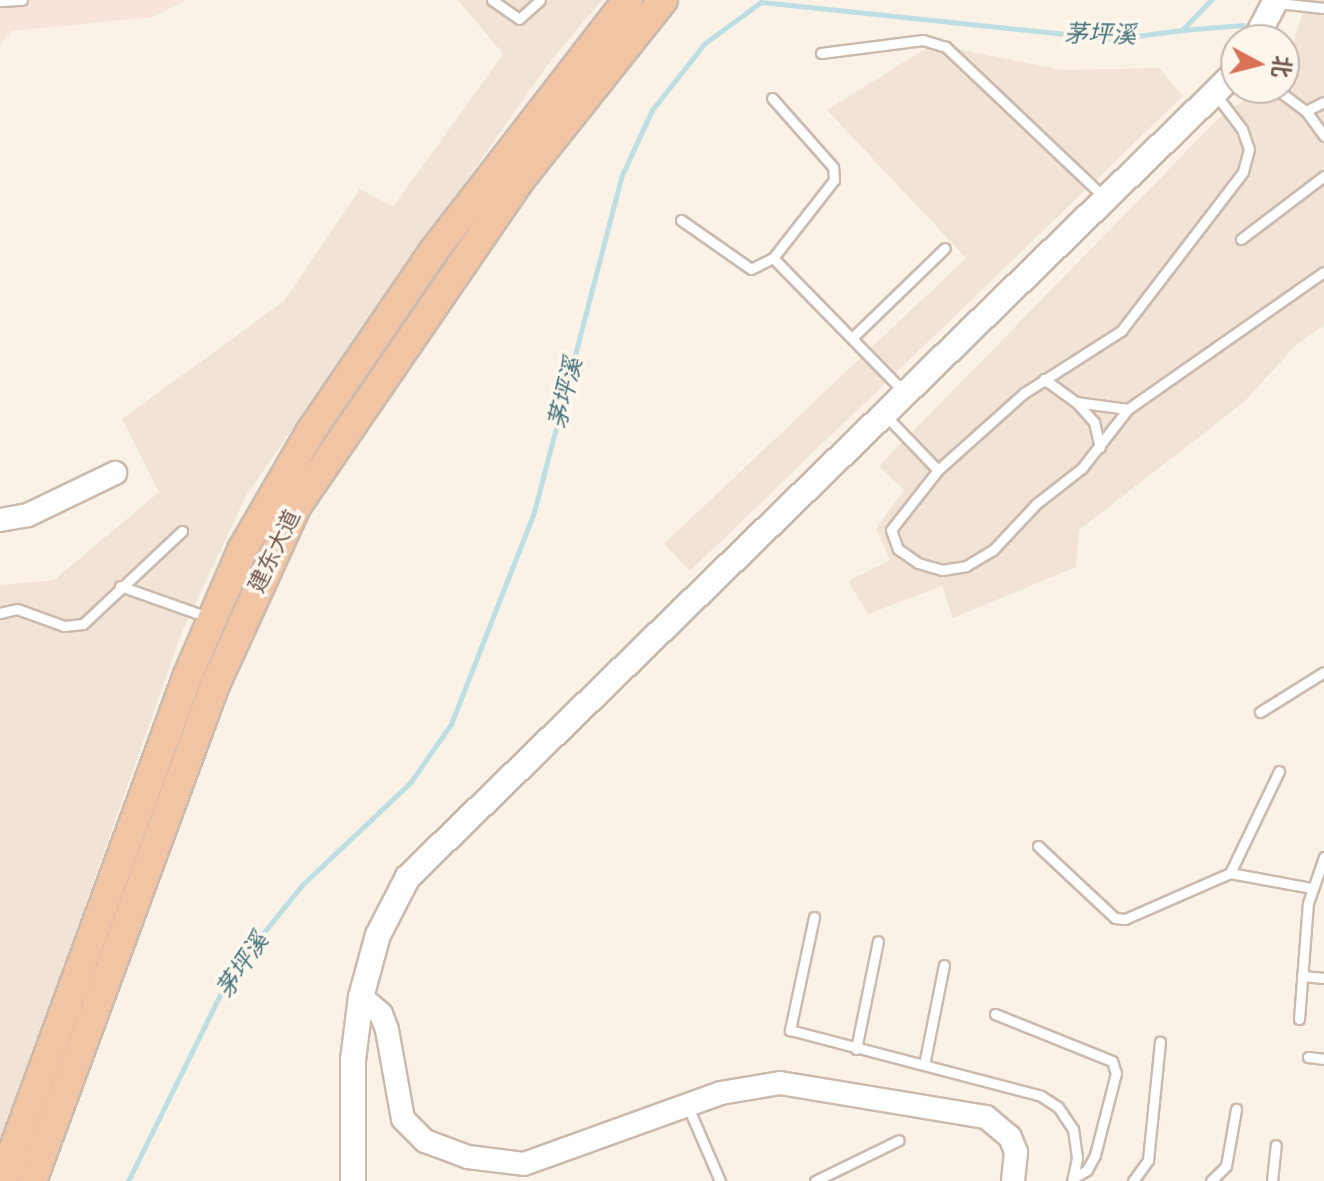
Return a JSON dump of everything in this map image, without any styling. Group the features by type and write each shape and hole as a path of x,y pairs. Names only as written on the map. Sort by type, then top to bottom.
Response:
{"highway":[{"name":"建东大道","path":"2,1181 210,618 242,550 311,431 478,189 628,0"},
{"name":"建东大道","path":"32,1181 238,628 289,519 331,451 519,181 663,0"}],"main road":[{"path":"1264,24 1276,1"},
{"path":"353,1181 353,1060 361,997 391,904 428,853 1220,90"}],"street":[{"path":"0,520 28,515 115,473"},
{"path":"361,997 381,1014 387,1030 403,1119 416,1135 446,1150 490,1163 524,1164 741,1088 780,1083 971,1112 1000,1125 1010,1137 1016,1152 1013,1181"}],"lane":[{"path":"0,1 22,0"},
{"path":"492,0 519,19 540,0"},
{"path":"1276,1 1324,8"},
{"path":"821,53 923,40 946,47 1107,199"},
{"path":"1216,95 1242,129 1249,149 1243,172 1121,331 1044,379 938,470 891,530 898,549 918,563 942,570 966,566 993,550 1100,447 1128,409 1324,272"},
{"path":"681,220 751,269 773,258 834,180 833,167 772,98"},
{"path":"1306,111 1324,102"},
{"path":"1297,104 1306,111 1324,136"},
{"path":"1241,239 1324,176"},
{"path":"852,338 945,248"},
{"path":"773,258 905,393"},
{"path":"1044,379 1076,402 1094,422 1100,447"},
{"path":"1076,402 1128,409"},
{"path":"884,414 938,470"},
{"path":"0,613 17,609 64,626 83,624 182,531"},
{"path":"120,586 238,628"},
{"path":"1260,712 1324,672"},
{"path":"1230,873 1279,771"},
{"path":"1038,846 1115,918 1125,919 1230,873 1311,888"},
{"path":"1299,1019 1311,888 1324,857"},
{"path":"814,917 790,1030 1050,1100 1073,1129 1077,1158 1073,1180"},
{"path":"856,1049 878,941"},
{"path":"924,1065 944,965"},
{"path":"1302,976 1324,978"},
{"path":"995,1014 1112,1061 1116,1073 1095,1155 1087,1170 1073,1180"},
{"path":"1133,1181 1148,1160 1160,1042"},
{"path":"1308,1057 1324,1059"},
{"path":"687,1106 720,1181"},
{"path":"1211,1181 1226,1166 1236,1109"},
{"path":"815,1181 899,1140"},
{"path":"1272,1181 1276,1145"}],"shaded area":[{"path":"0,0 187,0 153,17 12,31 0,43"},
{"path":"458,0 602,0 548,64 247,494 182,632 0,1146 0,585 54,580 159,492 122,419 284,301 360,189 393,207 503,54"},
{"path":"1307,0 1324,0 1324,325 1296,345 1244,402 1079,530 1076,567 953,618 942,586 868,614 848,581 890,560 876,528 904,490 879,466 1219,118 1239,104 1300,104 1299,24"},
{"path":"933,44 1062,70 1159,68 1183,96 690,571 664,544 966,258 827,110"}],"waterway":[{"name":"茅坪溪","path":"128,1181 231,973 302,885 410,783 451,724 534,512 622,175 652,110 705,43 761,2 1113,39 1182,30 1211,0"},
{"path":"1182,30 1220,27"}]}
